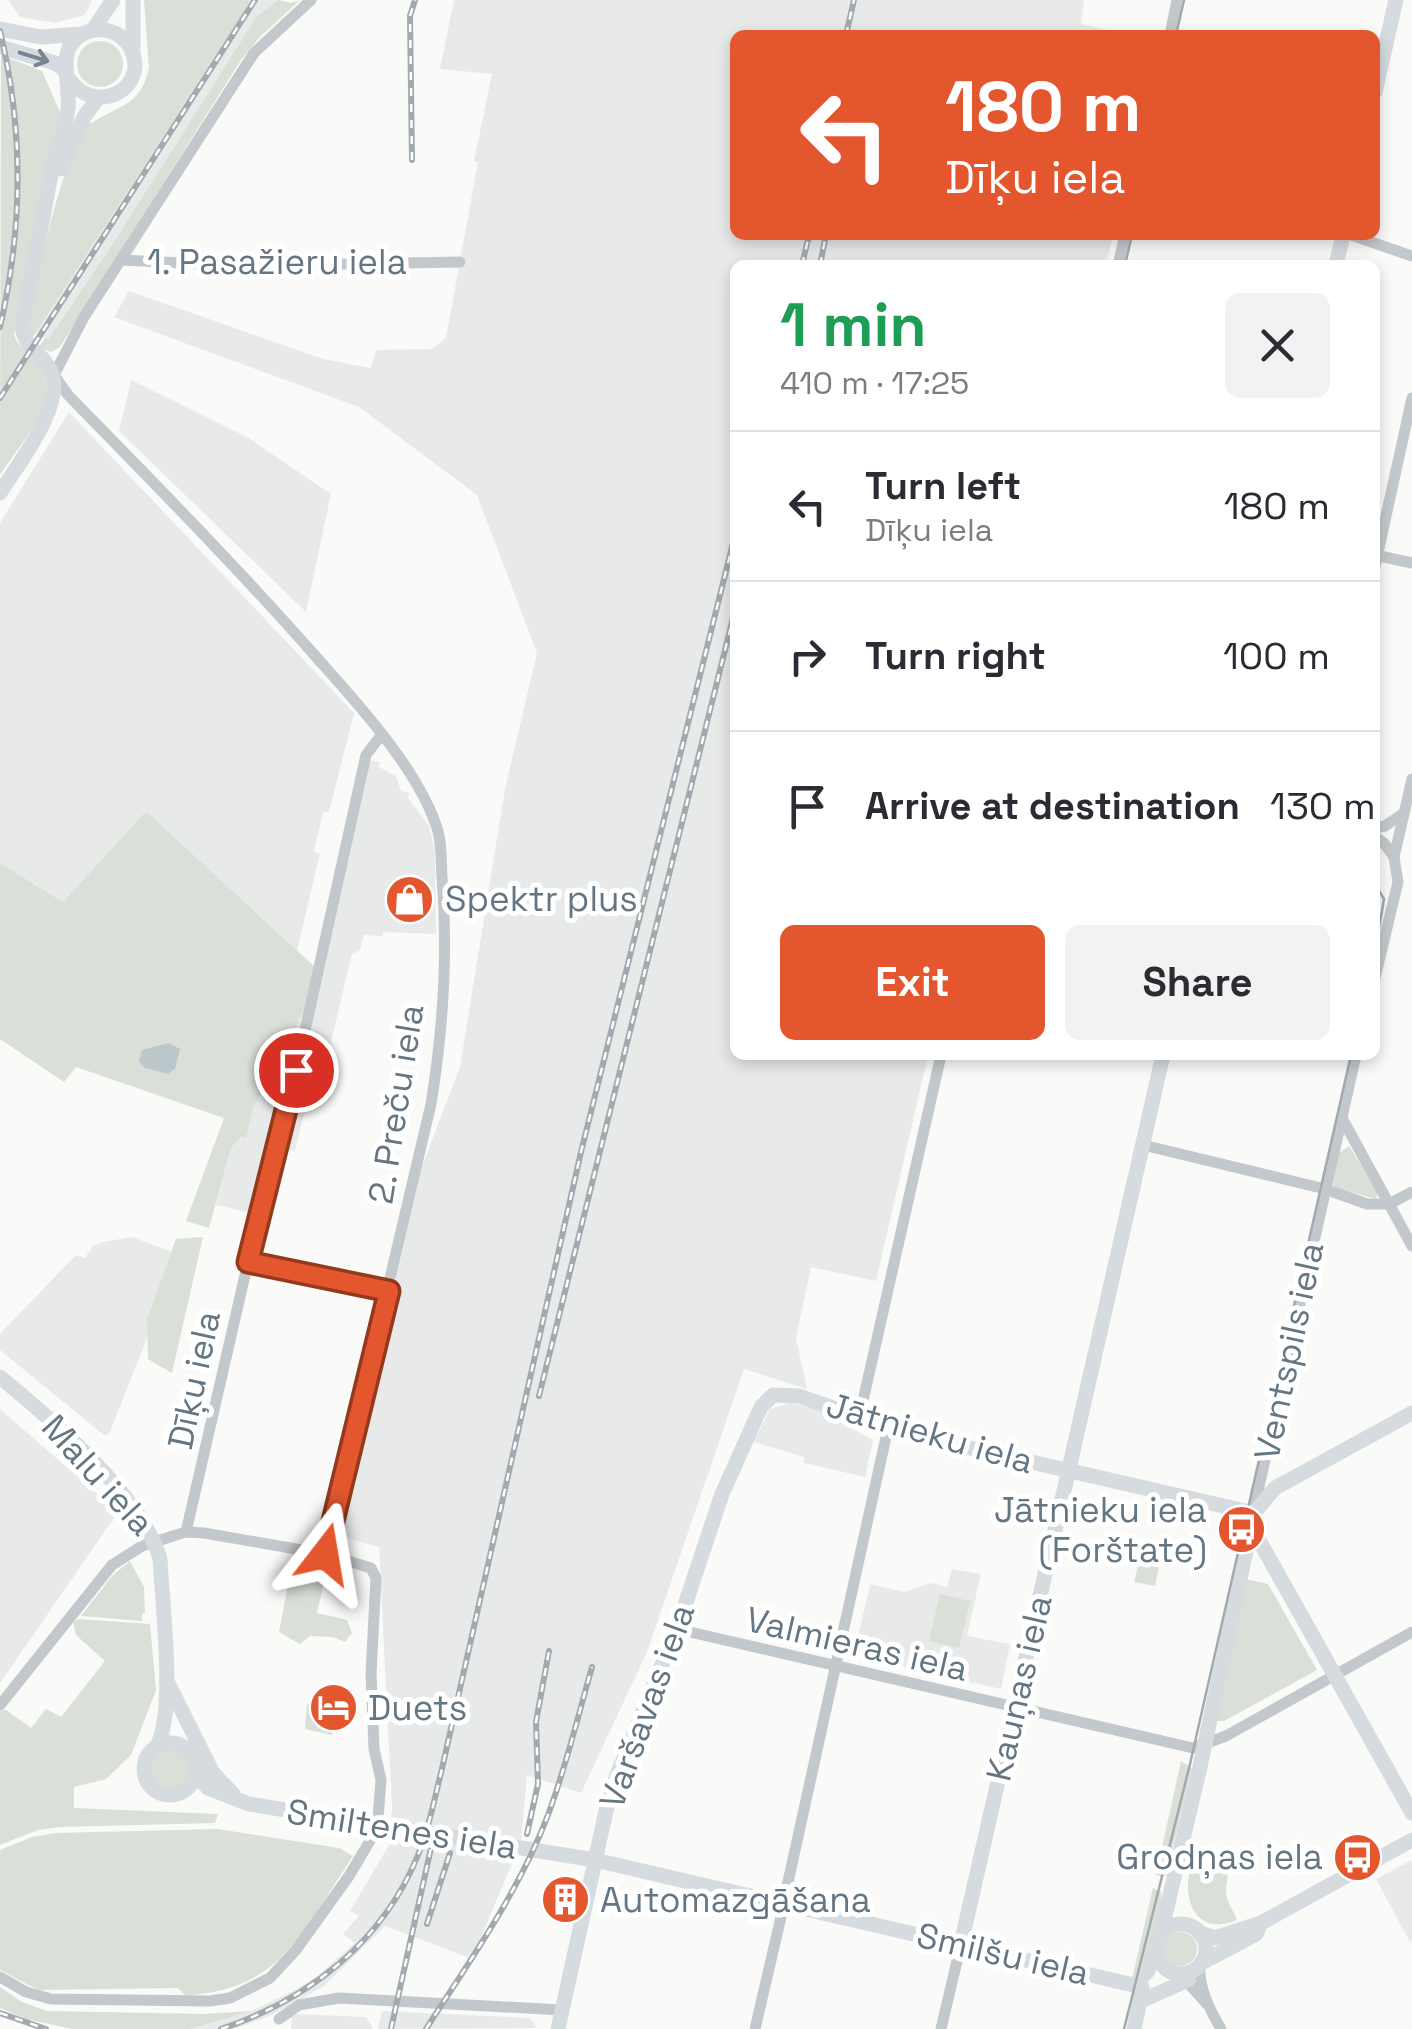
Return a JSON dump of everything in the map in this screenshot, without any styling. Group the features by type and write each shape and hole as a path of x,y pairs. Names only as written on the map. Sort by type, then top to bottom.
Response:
{"street":[{"path":"54,375 25,341 22,325 51,170 68,112 69,49 89,32 113,0"},
{"path":"0,47 55,64 80,92 98,98 119,93 132,76 133,0"},
{"path":"122,260 254,54 311,0"},
{"path":"1171,30 1178,0"},
{"path":"1380,70 1396,0"},
{"path":"0,29 42,38 89,32 117,34 133,54"},
{"path":"52,180 98,98"},
{"path":"1366,240 1412,256"},
{"name":"1. Pasažieru iela","path":"0,493 56,398 54,375 84,316 122,260 242,266 460,262"},
{"name":"2. Preču iela","path":"54,375 69,396 284,620 382,734 436,823 445,908 439,1056 432,1104 325,1554"},
{"path":"1380,541 1412,398"},
{"path":"1380,559 1412,563"},
{"name":"Dīķu iela","path":"186,1532 366,755 382,734"},
{"path":"1380,957 1398,882 1394,858 1412,779"},
{"path":"1380,827 1404,813"},
{"path":"1380,840 1394,858"},
{"path":"1398,882 1412,888"},
{"path":"860,1414 940,1060"},
{"name":"Kauņas iela","path":"942,2029 1162,1060"},
{"name":"Ventspils iela","path":"1158,1943 1355,1060"},
{"path":"1342,1118 1412,1246"},
{"path":"1143,1145 1325,1189 1367,1204 1389,1204 1412,1192"},
{"path":"248,1262 389,1291"},
{"name":"Malu iela","path":"0,1377 43,1412 139,1512 155,1542 186,1532 325,1554"},
{"name":"Jātnieku iela","path":"772,1395 799,1396 849,1415 860,1414 888,1428 1252,1519"},
{"name":"Varšavas iela","path":"558,2029 617,1775 677,1629 722,1494 762,1408 772,1395"},
{"path":"1412,1413 1275,1488 1252,1519 1412,1813"},
{"path":"786,1891 888,1428"},
{"path":"0,1705 112,1565 155,1542"},
{"name":"Smiltenes iela","path":"155,1542 160,1559 166,1696 164,1727 157,1746 145,1761 146,1780 162,1794 194,1792 237,1806 268,1808"},
{"path":"0,1977 26,1992 69,2001 210,2001 250,1990 270,1978 296,1950 371,1839 378,1820 381,1780 374,1749 371,1673 376,1578 371,1568 325,1554"},
{"name":"Valmieras iela","path":"677,1629 1194,1748 1204,1745"},
{"path":"1204,1745 1412,1632"},
{"name":"Smiltenes iela","path":"166,1679 213,1774 226,1790 249,1804"},
{"name":"Smiltenes iela","path":"166,1696 173,1739 191,1754 195,1773 208,1788 249,1804 595,1860"},
{"path":"157,1746 181,1746"},
{"path":"182,1792 195,1773"},
{"path":"1207,2004 1180,1976 1161,1964 1158,1943 1177,1925 1216,1938 1261,1923 1412,1840"},
{"name":"Smilšu iela","path":"595,1860 962,1944 1139,1991 1158,1943"},
{"path":"1174,1882 1178,1911 1205,1946 1199,1978 1221,2029"},
{"path":"755,2029 781,1917"},
{"path":"1134,2029 1139,1991 1190,1972 1256,1934 1261,1923"},
{"path":"278,2020 299,2004 339,1998 562,2010"}],"shaded area":[{"path":"8,0 92,0 85,15 55,23 20,17"},
{"path":"144,0 252,0 31,340 30,314 51,223 69,161 86,121 92,123 128,103 145,81 149,68"},
{"path":"252,0 279,0 257,16 47,340 36,332"},
{"path":"279,0 300,0 241,60 60,347 51,352 39,347 112,245 257,16"},
{"path":"454,0 1084,0 1081,24 1107,30 730,30 730,240 1112,240 1107,260 730,260 730,1060 927,1060 876,1281 811,1267 796,1338 807,1389 744,1369 647,1652 581,1793 527,1775 521,1842 472,1959 385,1926 323,1987 269,2016 235,2029 190,2029 251,2011 295,1990 355,1943 343,1934 359,1916 350,1911 389,1845 392,1807 379,1547 337,1535 421,1169 460,1067 505,789 537,653 477,495 359,407 114,317 129,291 323,359 371,368 376,350 432,349 446,338 492,74 440,69"},
{"path":"100,41 117,47 123,64 117,81 100,87 83,81 77,64 83,47"},
{"path":"1,55 42,71 60,112 64,113 42,185 14,335 43,371 45,398 34,426 0,475"},
{"path":"131,380 247,437 331,494 306,612 119,431"},
{"path":"69,412 354,713 329,812 323,812 314,851 320,854 297,950 146,811 63,902 0,863 0,523"},
{"path":"363,759 379,762 379,767 396,776 401,791 409,793 408,798 429,826 435,852 436,934 364,935 360,950 352,954 328,1054 313,1075 295,1151 271,1146 256,1214 216,1205 231,1148 246,1137 253,1109 305,1009"},
{"path":"146,811 315,967 305,1009 253,1109 246,1138 241,1137 231,1148 209,1228 186,1221 224,1118 76,1067 64,1082 0,1039 0,863 63,902"},
{"path":"169,1043 180,1049 175,1069 168,1074 145,1068 139,1062 142,1050"},
{"path":"1349,1146 1378,1193 1376,1199 1333,1184 1339,1153"},
{"path":"132,1237 180,1255 109,1434 104,1435 0,1350 0,1334 76,1255 85,1258 93,1246"},
{"path":"203,1237 172,1373 148,1359 147,1320 176,1239"},
{"path":"790,1403 814,1408 873,1440 865,1477 804,1463 804,1457 754,1442 770,1409"},
{"path":"0,1409 118,1512 0,1683"},
{"path":"1146,1549 1162,1552 1155,1586 1134,1582"},
{"path":"130,1561 144,1587 142,1621 81,1616 112,1576"},
{"path":"952,1569 981,1574 967,1636 1010,1644 1001,1689 854,1655 870,1584 904,1592 931,1583 947,1587"},
{"path":"290,1575 324,1582 317,1613 347,1620 352,1633 345,1642 310,1636 300,1644 279,1632"},
{"path":"1245,1579 1268,1584 1317,1670 1224,1721 1217,1721"},
{"path":"940,1594 970,1601 959,1648 929,1641"},
{"path":"79,1619 150,1624 156,1690 131,1755 106,1779 74,1787 74,1808 218,1814 215,1823 60,1827 38,1830 0,1845 0,1711 6,1710 31,1728 46,1709 61,1717 105,1661 76,1635 73,1622"},
{"path":"307,1704 334,1707 332,1735 305,1729"},
{"path":"170,1747 185,1754 192,1769 185,1784 170,1791 155,1784 148,1769 155,1754"},
{"path":"1181,1761 1192,1768 1163,1877 1156,1875"},
{"path":"217,1829 339,1848 353,1856 304,1931 268,1968 246,1982 185,1995 178,1988 38,1990 0,1970 0,1850 32,1837 56,1833"},
{"path":"1412,1860 1412,1941 1410,1942 1376,1879"},
{"path":"1214,1861 1229,1868 1226,1895 1237,1920 1223,1924 1202,1919 1190,1903 1188,1891 1191,1866"},
{"path":"1153,1888 1161,1892 1158,1923 1144,1965 1133,1975"},
{"path":"1180,1932 1192,1937 1197,1949 1192,1961 1180,1966 1168,1961 1163,1949 1168,1937"},
{"path":"0,1987 22,2002 47,2011 251,2011 190,2029 72,2029 26,2019 0,2008"},
{"path":"382,2011 530,2018 537,2028 378,2029"},
{"path":"292,2014 366,2017 373,2029 291,2029"}],"tram line":[{"path":"1177,30 1184,0"},
{"path":"1126,260 1131,240"},
{"path":"1380,892 1384,899 1380,923"},
{"path":"1124,2029 1190,1764 1350,1060"}],"railway":[{"path":"0,398 255,0"},
{"path":"412,160 410,16 415,0"},
{"path":"847,30 854,0"},
{"path":"0,31 13,105 18,179 13,253 0,327"},
{"path":"803,260 808,240"},
{"path":"821,260 825,240"},
{"path":"221,2029 284,2002 339,1964 385,1915 422,1845 581,1152 730,555"},
{"path":"539,1396 730,630"},
{"path":"527,1834 538,1784 536,1722 549,1651"},
{"path":"426,2029 493,1925 536,1843 560,1779 592,1667"},
{"path":"391,2029 431,1848"},
{"path":"427,1924 450,1853"},
{"path":"0,2013 46,2029"}],"place":[{"name":"Spektr plus","path":"410,899"},
{"name":"Jātnieku iela (Forštate)","path":"1242,1530"},
{"name":"Duets","path":"333,1708"},
{"name":"Grodņas iela","path":"1358,1857"},
{"name":"Automazgāšana","path":"565,1900"}],"route":[{"path":"296,1070 248,1262 389,1291 325,1554"}]}
